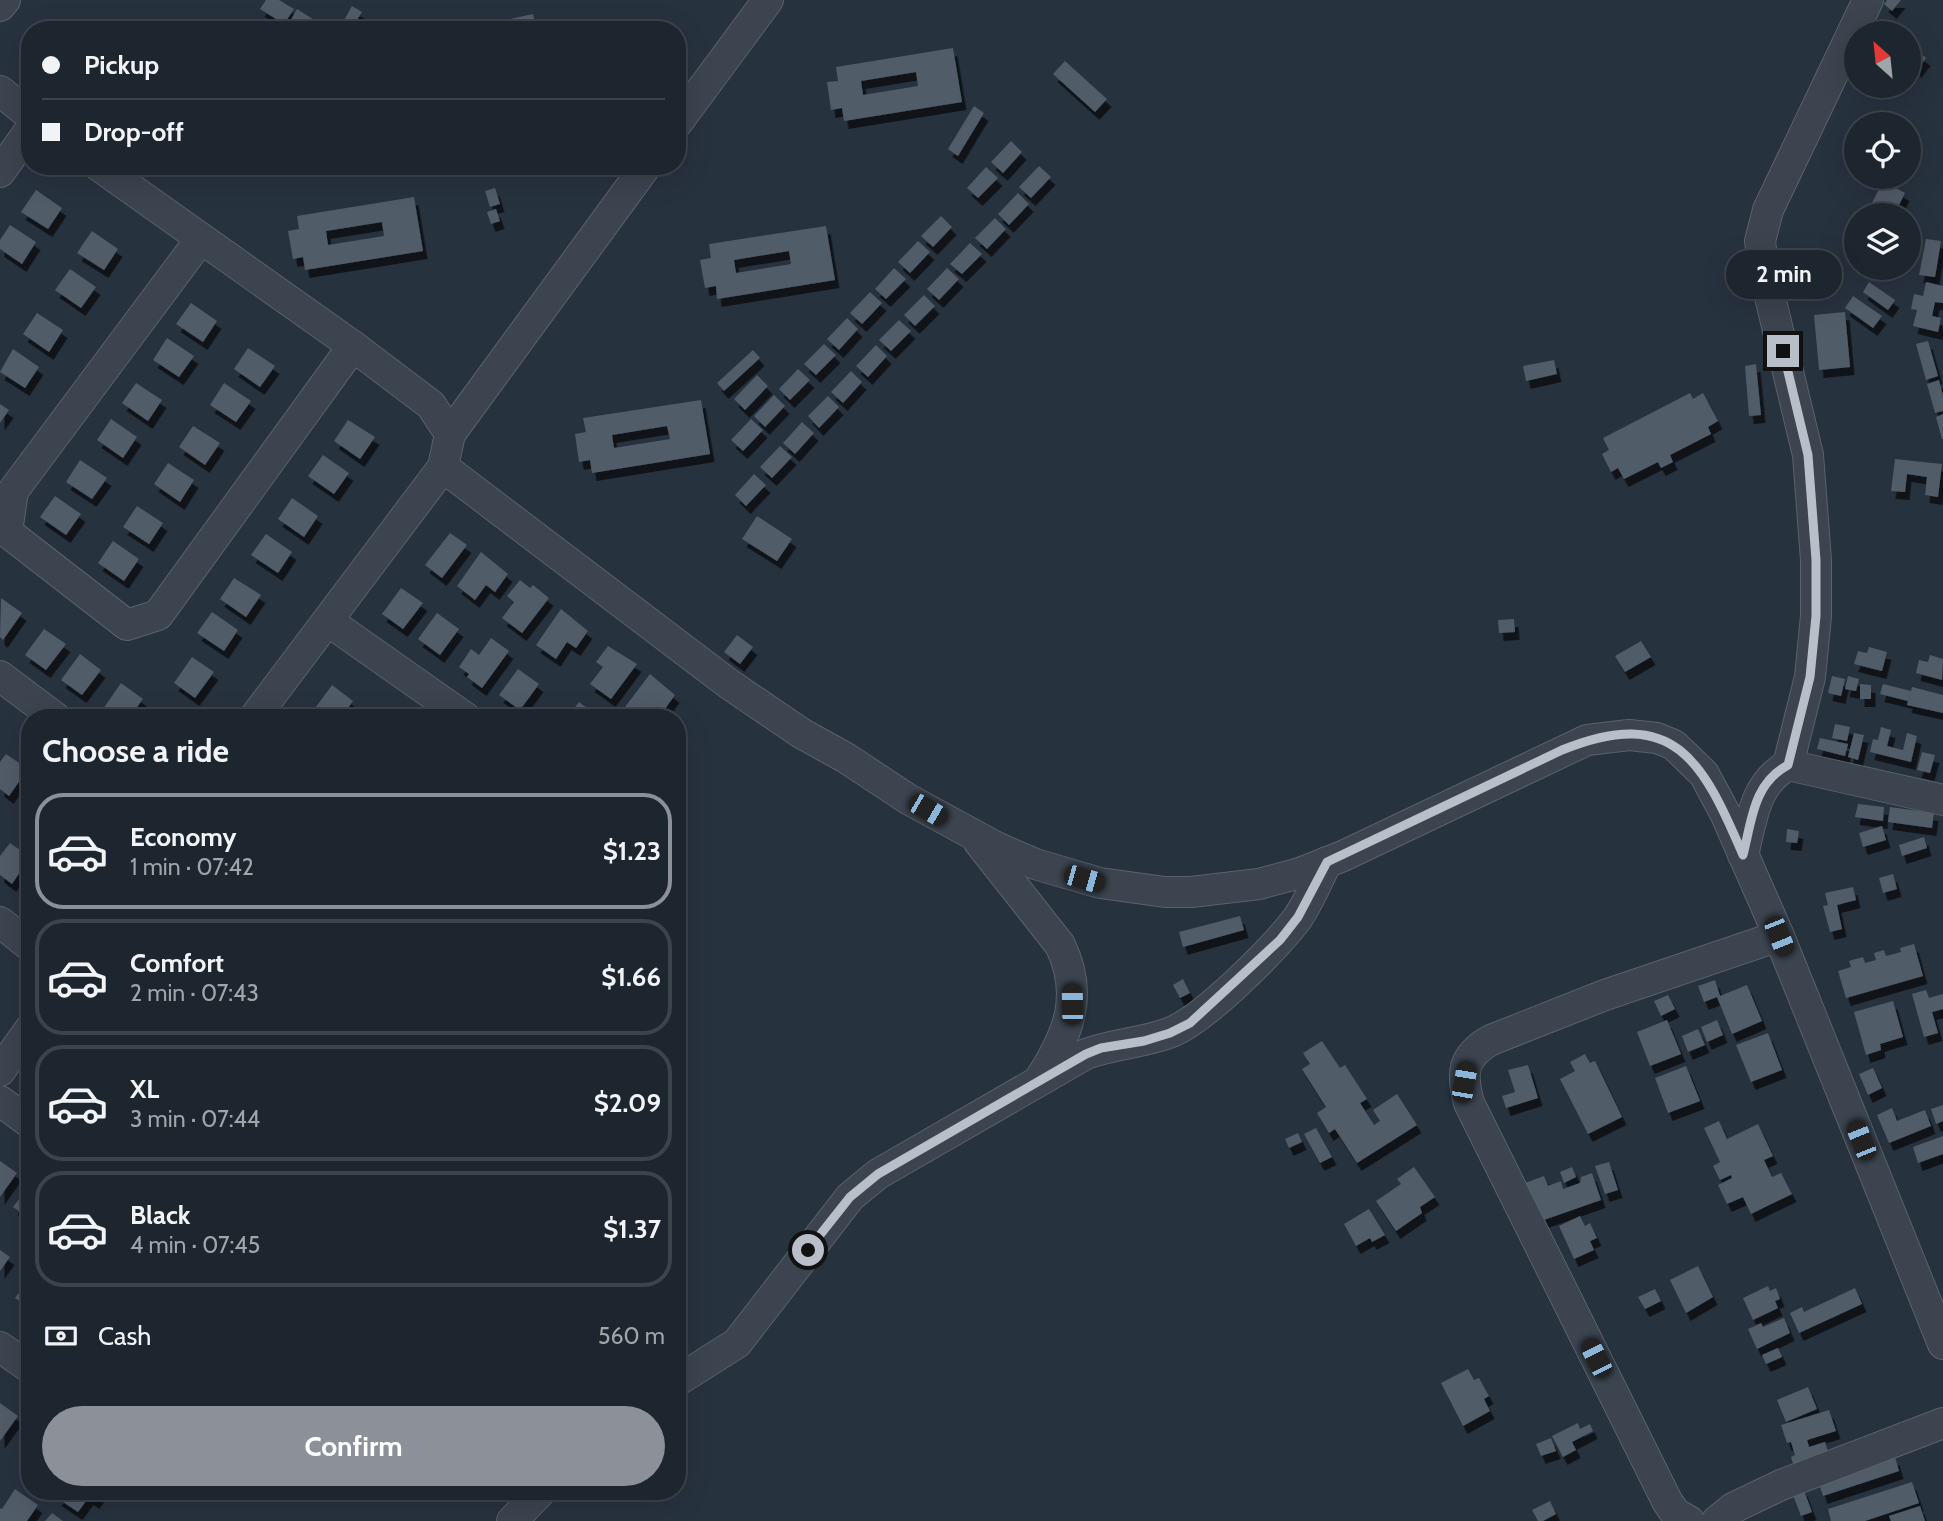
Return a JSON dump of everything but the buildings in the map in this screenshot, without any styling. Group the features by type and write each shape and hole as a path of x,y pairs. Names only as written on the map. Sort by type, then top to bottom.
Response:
{"street":[{"path":"0,6 5,0"},
{"path":"686,111 768,0"},
{"path":"1788,765 1810,677 1816,616 1816,560 1808,455 1764,272 1760,241 1768,210 1868,0"},
{"path":"0,91 21,108"},
{"path":"0,172 21,143"},
{"path":"111,175 353,346 431,405 450,434"},
{"path":"261,709 443,467 450,434 639,175"},
{"path":"200,240 13,491 7,532 127,625 158,615 353,346"},
{"path":"443,467 729,684 801,733 846,758 908,799 974,835 1035,864 1100,883 1165,892 1191,892 1259,884 1300,873 1327,862 1587,740 1629,735 1657,738 1674,745 1704,774 1743,855 1779,936 1943,1344"},
{"path":"328,621 453,709"},
{"path":"0,676 44,709"},
{"path":"1743,855 1760,792 1776,771 1788,765 1943,800"},
{"path":"974,835 1059,945 1072,978 1072,1004 1060,1047 1037,1083"},
{"path":"686,1375 737,1342 839,1210 862,1186 1086,1054 1101,1048 1144,1041 1190,1023 1244,975 1286,932 1298,917 1327,862"},
{"path":"0,922 21,939"},
{"path":"1689,1521 1675,1513 1667,1500 1469,1103 1464,1082 1470,1055 1476,1048 1491,1040 1605,995 1779,936"},
{"path":"0,1071 21,1042"},
{"path":"0,1101 21,1116"},
{"path":"0,1347 21,1362"},
{"path":"1717,1521 1733,1508 1781,1485 1943,1423"},
{"path":"512,1521 532,1500"}],"route":[{"path":"808,1250 850,1197 878,1174 1086,1054 1101,1048 1144,1041 1190,1023 1280,940 1298,917 1327,862 1562,750 1587,740 1629,735 1657,738 1674,745 1704,774 1743,855 1760,792 1776,771 1788,765 1810,677 1816,616 1816,560 1808,455 1783,351"}]}
